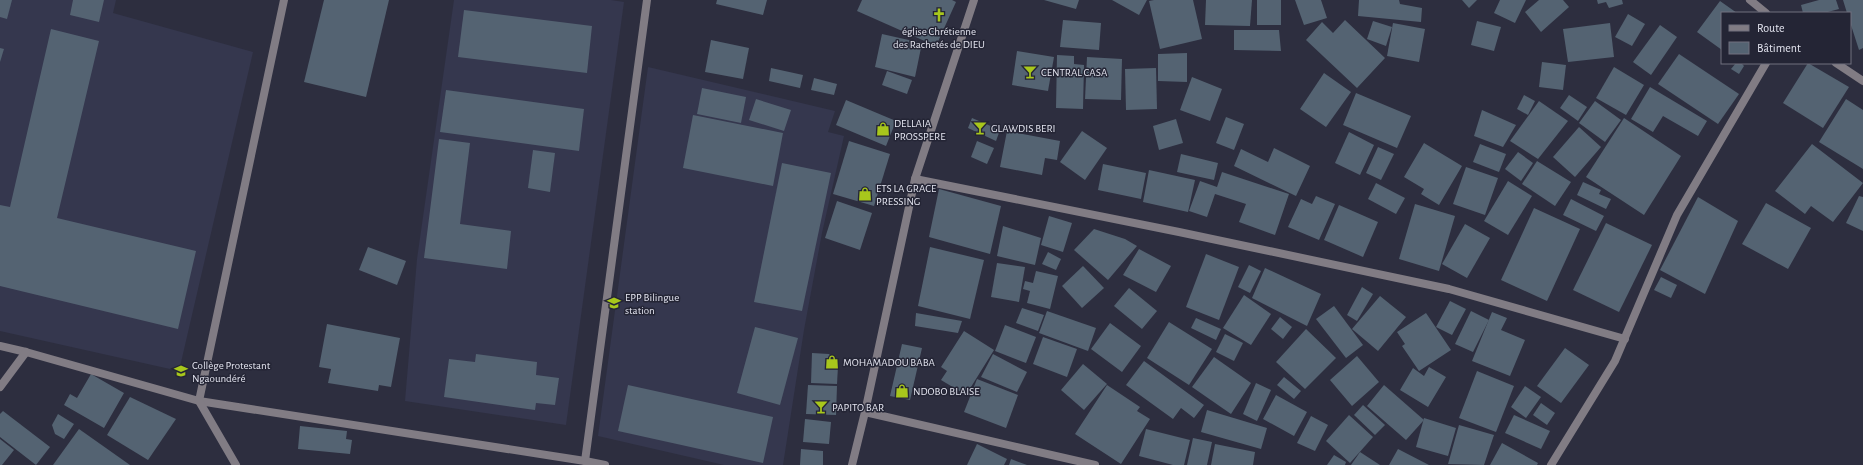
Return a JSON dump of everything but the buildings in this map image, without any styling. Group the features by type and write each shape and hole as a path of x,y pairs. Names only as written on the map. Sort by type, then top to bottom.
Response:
{"street":[{"path":"236,465 200,401 284,0"},
{"path":"585,461 647,0"},
{"path":"852,465 865,412 915,179 974,0"},
{"path":"1750,0 1765,12"},
{"path":"1551,465 1614,361 1625,339 1676,215 1765,64"},
{"path":"1838,64 1863,81"},
{"path":"915,179 1179,232 1449,289 1625,339"},
{"path":"0,346 200,401 605,465"},
{"path":"0,387 26,352"},
{"path":"865,412 1095,465"}],"shaded area":[{"path":"0,0 116,0 113,13 253,52 179,371 0,331"},
{"path":"454,0 611,0 624,2 566,425 405,401 417,259"},
{"path":"648,67 835,111 828,132 844,136 822,233 804,330 783,465 724,465 598,436"}],"place":[{"name":"église Chrétienne des Rachetés de DIEU","path":"939,15"},
{"name":"CENTRAL CASA","path":"1030,72"},
{"name":"GLAWDIS BERI","path":"980,128"},
{"name":"DELLAIA PROSSPERE","path":"883,129"},
{"name":"ETS LA GRACE PRESSING","path":"865,194"},
{"name":"EPP Bilingue station","path":"614,303"},
{"name":"MOHAMADOU BABA","path":"832,362"},
{"name":"Collège Protestant Ngaoundéré","path":"181,371"},
{"name":"NDOBO BLAISE","path":"902,391"},
{"name":"PAPITO BAR","path":"821,407"}]}
